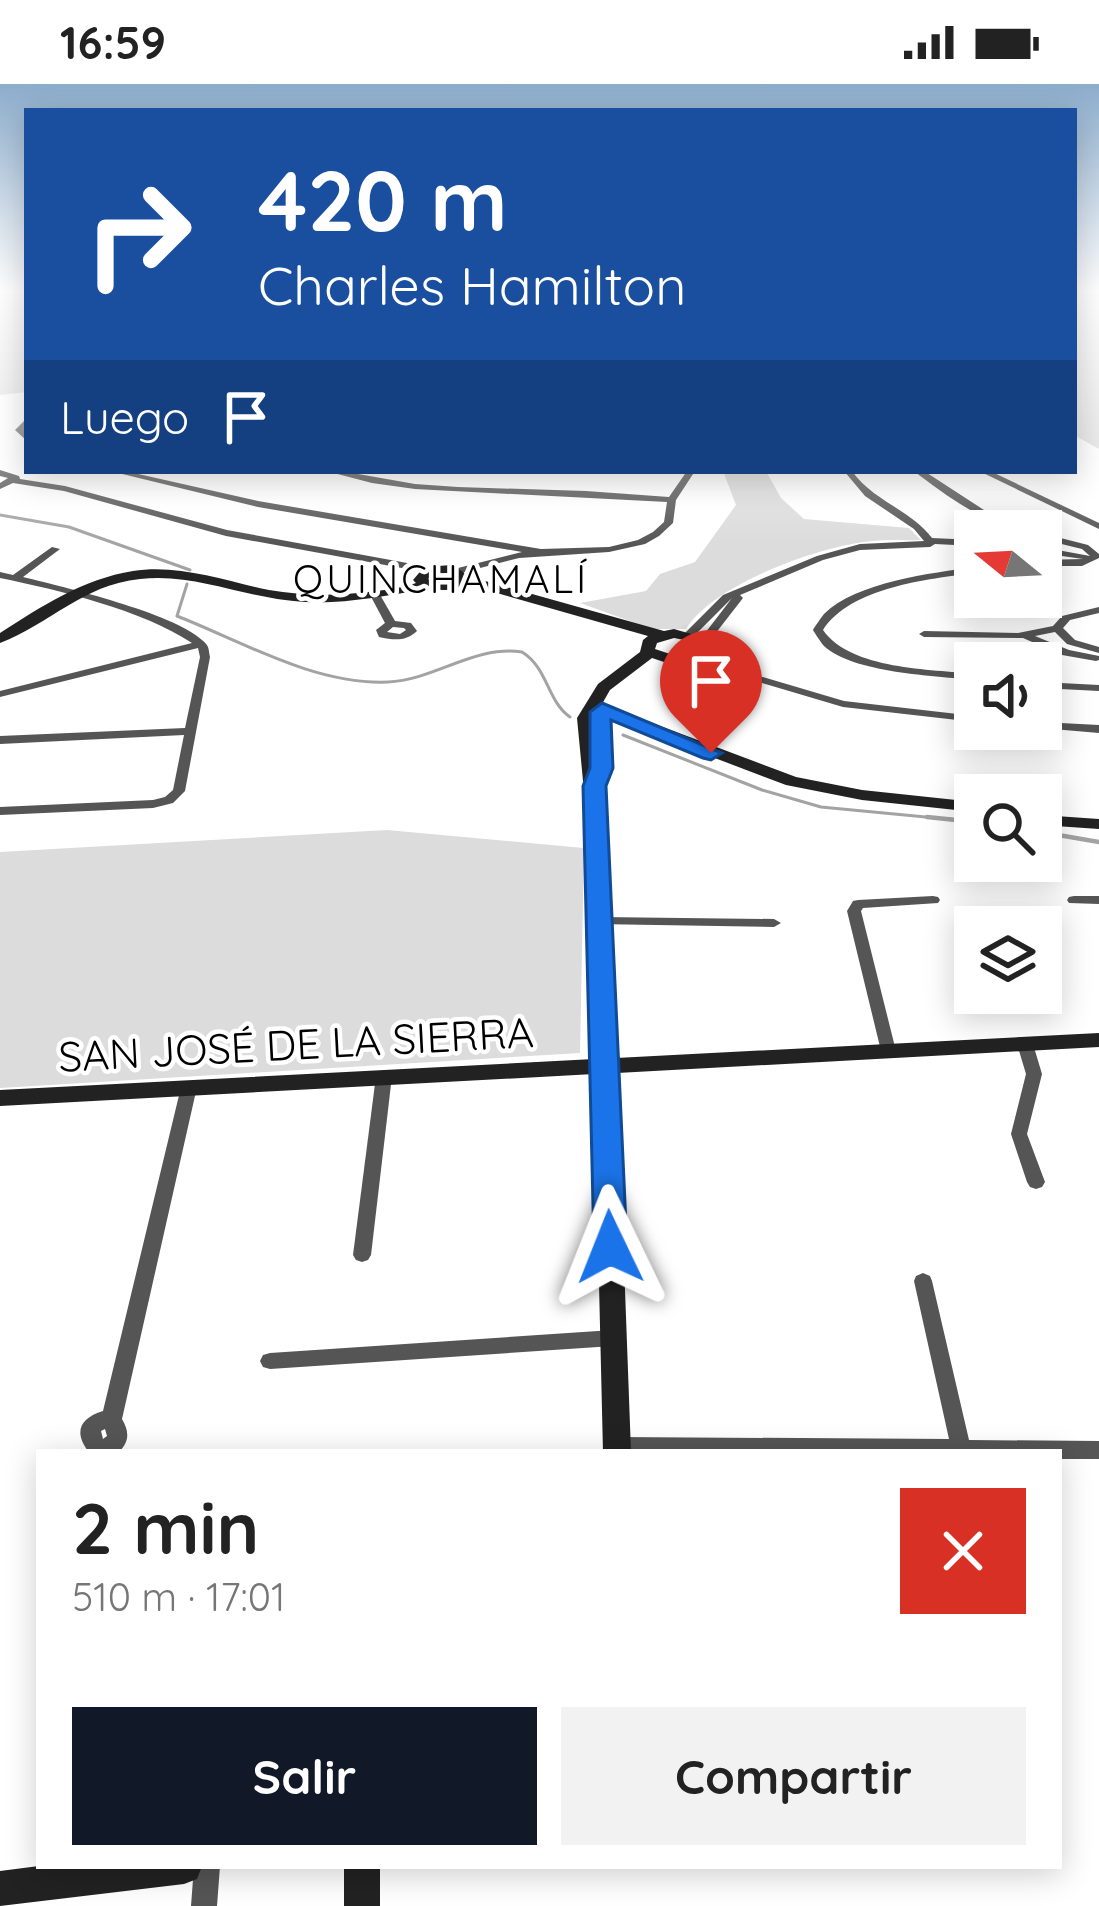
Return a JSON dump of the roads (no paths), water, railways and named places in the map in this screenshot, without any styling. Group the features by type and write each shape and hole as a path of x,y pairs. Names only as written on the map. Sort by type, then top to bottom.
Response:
{"street":[{"path":"127,474 258,504 541,552"},
{"path":"347,474 446,491 615,494 672,500"},
{"path":"460,577 522,555 641,542 666,526 672,500 689,474"},
{"path":"850,474 861,491 922,528 932,541"},
{"path":"923,474 978,510"},
{"path":"989,474 1099,526"},
{"path":"8,479 226,533 358,557 424,578"},
{"path":"1062,541 1085,547 1097,557"},
{"path":"596,707 628,682 699,647 744,592 838,551 954,542"},
{"path":"16,577 55,549"},
{"path":"1062,553 1097,557"},
{"path":"1062,563 1097,557"},
{"path":"0,639 75,594 121,578 167,572 207,576 284,596 374,593 424,578 460,577 536,598 652,644 699,647 780,684 855,706 954,717"},
{"path":"954,574 892,585 831,613 818,629 826,644 854,658 954,674"},
{"path":"0,575 75,594 175,629 200,644 205,665 179,790 169,800 0,811"},
{"path":"374,593 391,624"},
{"path":"924,634 1025,635 1057,628 1066,618 1099,610"},
{"path":"1057,628 1071,642 1098,654"},
{"path":"1025,635 1066,653 1098,654"},
{"path":"0,694 200,644"},
{"path":"652,644 667,661"},
{"path":"617,1449 595,786 602,768 596,707 604,687 652,644"},
{"path":"1062,686 1099,688"},
{"path":"596,707 776,777 843,792 954,805"},
{"path":"1062,726 1099,729"},
{"path":"0,740 192,731"},
{"path":"1062,821 1099,824"},
{"path":"888,1051 854,911 858,904 873,901 933,900"},
{"path":"1074,900 1099,900"},
{"path":"600,921 774,923"},
{"name":"SAN JOSÉ DE LA SIERRA","path":"0,1098 1099,1040"},
{"path":"1025,1044 1034,1074 1019,1134 1036,1182"},
{"path":"362,1255 384,1076"},
{"path":"111,1421 189,1087"},
{"path":"923,1281 961,1449"},
{"path":"270,1361 613,1338"},
{"path":"1062,1451 1099,1450"},
{"path":"0,1889 94,1882 167,1869"},
{"path":"205,1906 207,1869"},
{"path":"362,1869 362,1906"}],"waterway":[{"path":"0,515 69,527 190,570"},
{"path":"187,584 177,616 280,660 334,677 405,680 487,653 522,652 570,717"},
{"path":"623,735 762,790 821,807 942,819"},
{"path":"927,817 942,819"},
{"path":"942,819 954,820"},
{"path":"942,819 954,820"},
{"path":"1062,836 1099,842"}],"district":[{"name":"QUINCHAMALÍ","path":"441,578"}]}
